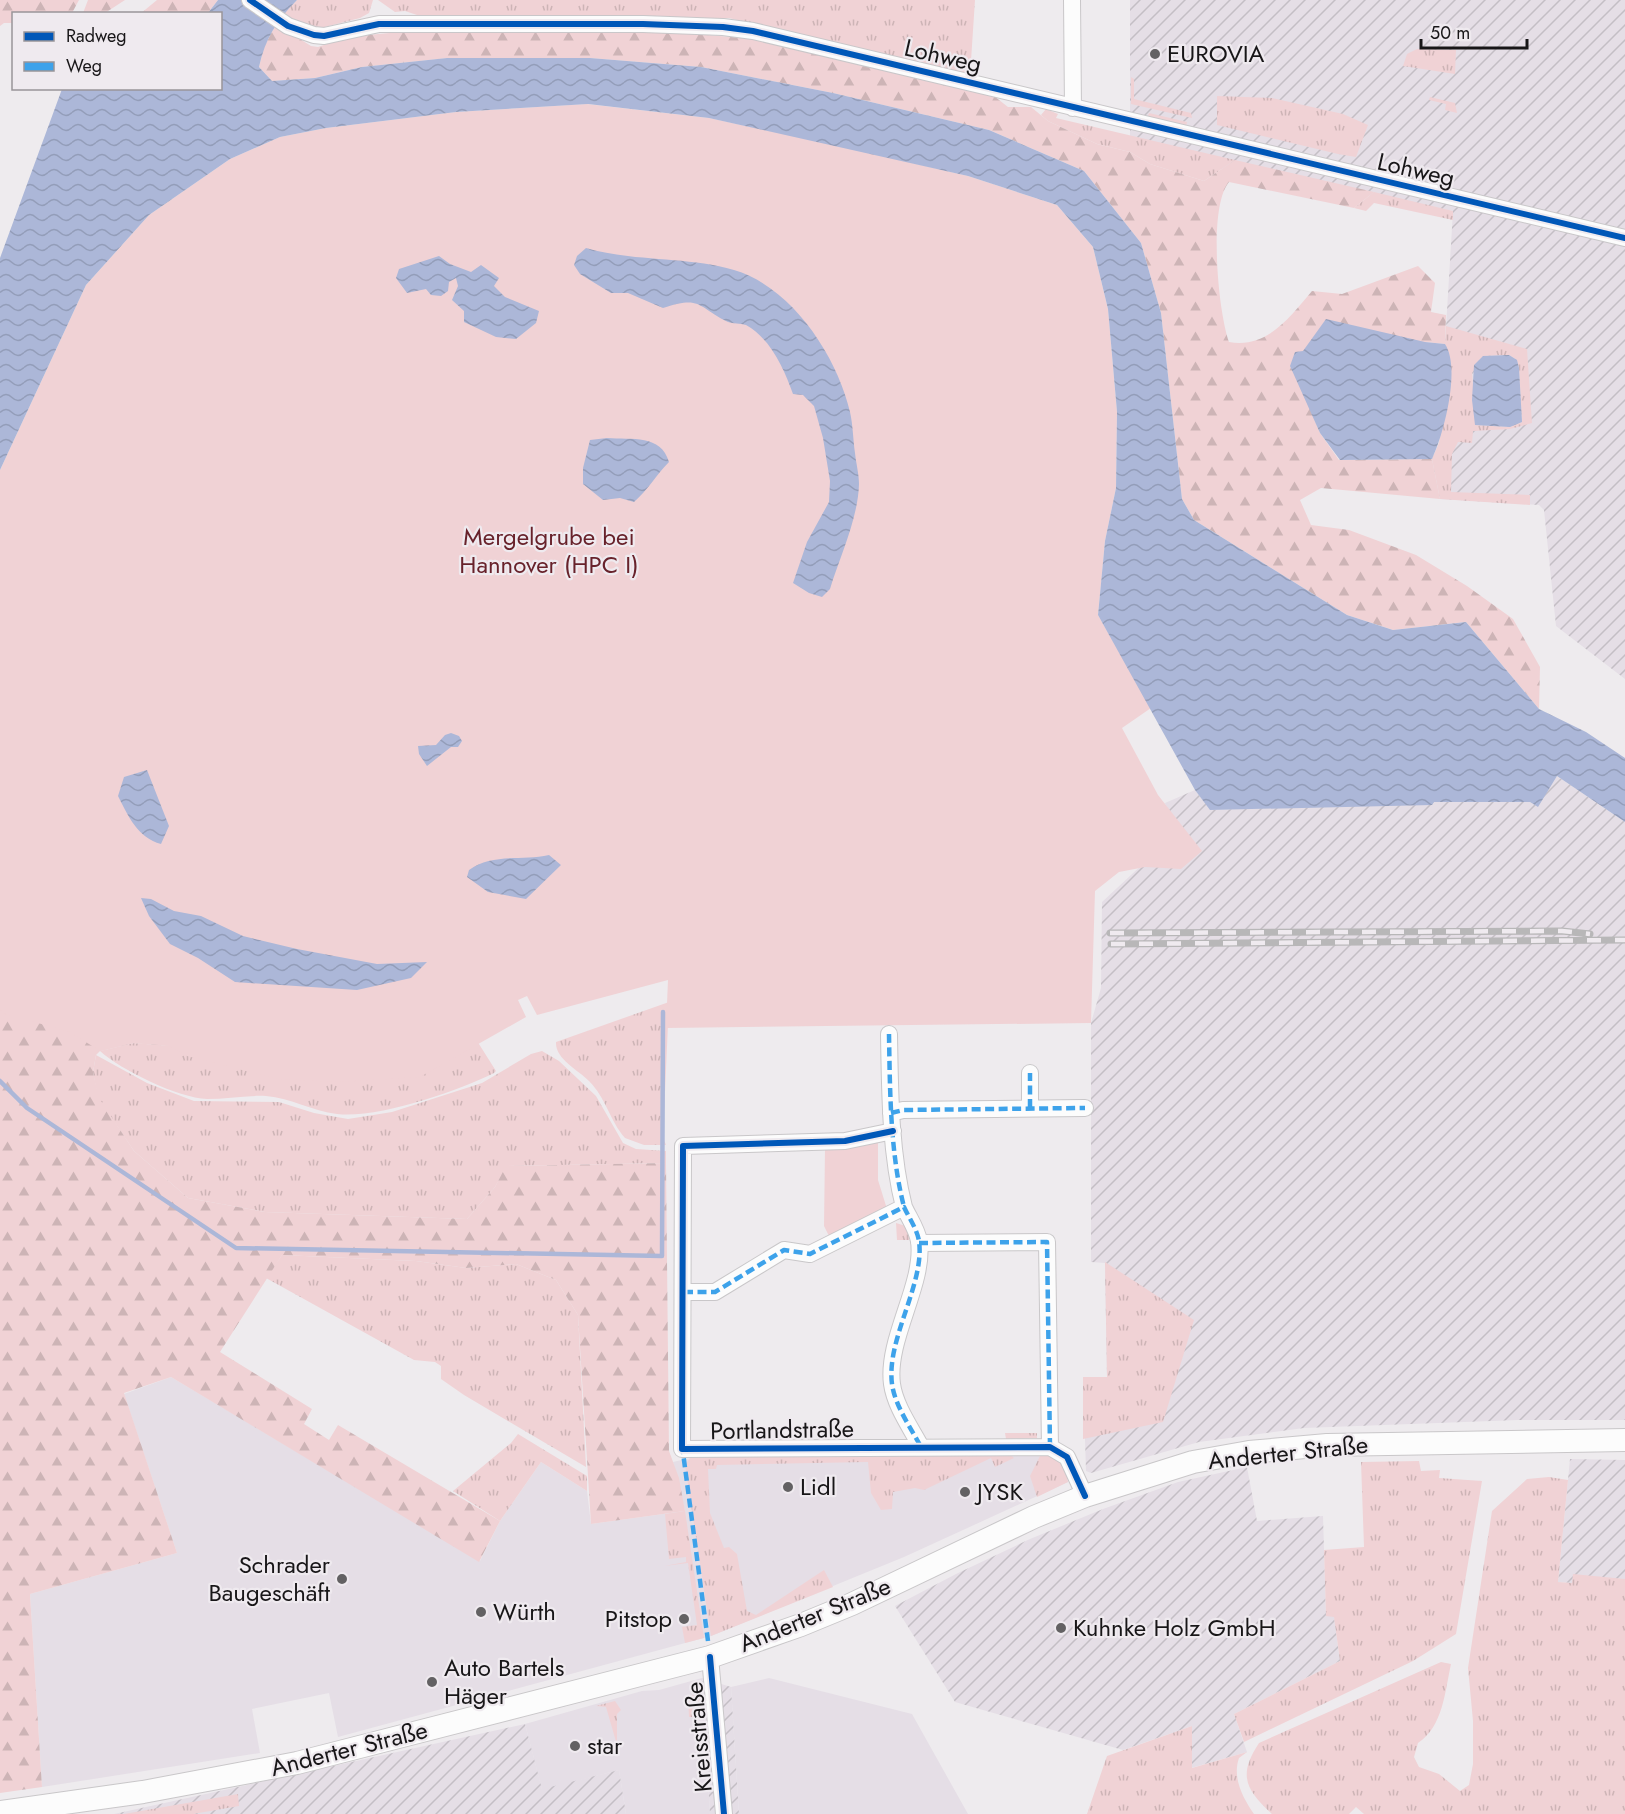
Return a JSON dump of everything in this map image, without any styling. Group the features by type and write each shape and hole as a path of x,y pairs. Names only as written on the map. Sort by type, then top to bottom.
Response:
{"main road":[{"name":"Anderter Straße","path":"0,1812 26,1811 155,1790 297,1763 710,1657 801,1625 852,1604 1034,1517 1084,1496 1193,1462 1250,1452 1327,1445 1625,1440"}],"street":[{"name":"Lohweg","path":"250,0 299,32 324,36 361,26 379,24 643,24 723,27 804,41 1073,108 1625,238"},
{"path":"1072,0 1073,108"},
{"path":"889,1034 891,1113 896,1178 904,1207 919,1243 919,1262 891,1372 897,1398 921,1447"},
{"path":"1030,1073 1030,1108"},
{"path":"891,1113 913,1110 1085,1108"},
{"name":"Portlandstraße","path":"893,1131 845,1141 683,1146 682,1449 1050,1447"},
{"path":"684,1292 715,1292 784,1250 810,1254 904,1207"},
{"path":"919,1243 1047,1242 1050,1447 1067,1457 1084,1496"},
{"name":"Kreisstraße","path":"710,1657 724,1814"}],"shaded area":[{"path":"1130,0 1625,0 1625,679 1556,626 1544,510 1539,505 1440,499 1432,459 1439,443 1448,349 1445,344 1453,211 1130,152"},
{"path":"1557,776 1625,822 1625,1420 1518,1420 1304,1428 1199,1442 1091,1473 1086,1471 1083,1377 1107,1377 1105,1263 1091,1262 1091,1023 1101,988 1102,902 1175,834 1165,803 1195,790 1211,810 1434,802 1530,802 1537,806"},
{"path":"171,1377 480,1561 500,1521 541,1462 587,1491 591,1524 685,1511 673,1462 690,1458 864,1453 1041,1454 1068,1482 904,1557 711,1636 338,1737 329,1693 252,1709 260,1753 42,1787 30,1594 177,1553 124,1394"},
{"path":"1570,1459 1625,1460 1625,1587 1558,1582"},
{"path":"1247,1467 1257,1521 1323,1516 1326,1616 1334,1616 1340,1661 1234,1714 1247,1752 1191,1768 1192,1726 1123,1750 955,1702 895,1606 1030,1539 1103,1509 1178,1482"},
{"path":"702,1678 710,1814 626,1814 619,1770 542,1790 525,1724 642,1691 659,1690"},
{"path":"702,1678 731,1687 739,1814 710,1814"},
{"path":"769,1678 912,1714 968,1814 739,1814 731,1687"},
{"path":"525,1724 542,1789 619,1770 626,1814 114,1814"}],"green space":[{"path":"0,0 79,0 73,12 12,12 12,23 4,23 0,26"},
{"path":"88,0 125,0 107,12 83,12"},
{"path":"157,0 218,0 209,12 142,12"},
{"path":"297,0 373,0 369,13 360,18 313,30 283,14"},
{"path":"378,0 975,0 970,76 729,18 429,19 405,11 395,12"},
{"path":"276,24 311,46 318,47 346,37 422,30 660,31 766,40 994,96 1008,107 1031,107 1048,121 1097,144 1130,152 1150,164 1204,181 1235,160 1374,192 1354,208 1229,182 1219,213 1217,260 1221,307 1229,342 1243,343 1266,336 1277,329 1312,291 1342,294 1418,266 1435,283 1431,312 1446,315 1445,344 1425,342 1309,406 1320,433 1339,460 1432,459 1440,499 1321,488 1300,500 1311,525 1349,530 1416,555 1467,586 1513,619 1540,667 1539,709 1466,622 1393,630 1347,615 1194,520 1182,499 1161,313 1141,243 1084,171 989,130 833,93 701,67 590,58 448,58 362,67 315,78 272,81 259,67 264,47"},
{"path":"1417,49 1456,50 1455,74 1403,66 1407,54"},
{"path":"1131,77 1134,79 1134,99 1191,113 1192,118 1131,104"},
{"path":"1217,96 1272,98 1343,114 1368,125 1356,157 1338,154 1217,125"},
{"path":"1430,97 1455,103 1457,113 1445,110 1446,104 1429,100"},
{"name":"Mergelgrube bei Hannover (HPC I)","path":"587,104 709,118 968,176 1057,205 1093,247 1108,309 1117,412 1116,488 1105,541 1098,615 1151,708 1122,728 1158,795 1202,851 1181,869 1145,867 1119,872 1095,891 1091,1023 666,1028 668,980 537,1015 527,996 518,1000 526,1017 420,1077 339,1082 278,1079 187,1056 170,1046 134,1043 100,1051 70,1032 2,1013 0,1008 0,470 86,285 149,215 230,159 280,137 326,128 456,112"},
{"path":"1046,109 1058,114 1056,118 1235,160 1204,181 1150,164 1130,152 1097,144 1048,121 1041,115"},
{"path":"1149,113 1187,122 1186,127 1147,118"},
{"path":"1374,192 1453,211 1453,220 1374,203 1366,211 1354,208"},
{"path":"1446,326 1527,349 1532,423 1510,429 1473,431 1472,443 1458,442 1452,454 1451,492 1530,495 1530,505 1440,499 1432,459 1439,443 1451,378 1450,358 1445,344","holes":["1509,355 1517,360 1522,422 1510,427 1476,425 1472,373 1483,356"]},
{"path":"0,758 170,1046 134,1043 100,1051 96,1055 93,1072 99,1098 134,1151 188,1198 265,1212 467,1219 495,1187 506,1166 666,1163 669,1451 679,1478 685,1511 591,1524 578,1315 556,1280 516,1264 466,1268 416,1261 282,1255 220,1352 312,1409 304,1424 329,1440 338,1425 500,1521 479,1562 171,1377 124,1393 177,1553 30,1594 42,1787 0,1793"},
{"path":"669,1002 663,1137 666,1145 644,1145 625,1138 595,1088 563,1059 556,1042"},
{"path":"467,1025 496,1071 494,1073 460,1088 417,1102 354,1114 337,1114 266,1096 207,1099 181,1094 150,1082 100,1051 134,1043 170,1046"},
{"path":"542,1051 559,1061 596,1096 623,1143 636,1149 666,1151 666,1163 507,1166 495,1187 467,1219 265,1212 188,1198 134,1151 98,1098 93,1072 96,1055 147,1083 194,1101 279,1102 314,1113 348,1119 392,1112 482,1083 531,1054"},
{"path":"878,1141 878,1180 887,1209 830,1238 824,1226 825,1149"},
{"path":"896,1223 909,1227 909,1240 897,1240"},
{"path":"282,1255 416,1261 466,1268 516,1264 556,1280 578,1315 586,1467 464,1395 441,1379 441,1366 435,1362 414,1360 266,1278"},
{"path":"1105,1262 1194,1320 1163,1422 1083,1439 1083,1377 1107,1377"},
{"path":"1005,1433 1037,1433 1037,1438 1006,1439"},
{"path":"518,1434 587,1476 587,1491 541,1462 500,1521 453,1491 511,1443"},
{"path":"1005,1450 1014,1458 995,1467 991,1458 924,1490 915,1488 893,1492 892,1509 881,1510 871,1493 868,1462 717,1465 716,1469 708,1469 710,1513 724,1548 729,1547 737,1554 747,1611 756,1615 824,1570 833,1587 711,1636 685,1465 690,1458"},
{"path":"1041,1454 1052,1457 1060,1463 1066,1471 1068,1482 1037,1497 1030,1476"},
{"path":"1419,1461 1421,1471 1440,1470 1439,1478 1482,1481 1456,1634 1413,1661 1244,1742 1234,1714 1340,1661 1334,1617 1326,1616 1324,1550 1364,1547 1361,1462"},
{"path":"1549,1477 1568,1480 1558,1582 1572,1583 1573,1574 1625,1579 1625,1814 1364,1814 1356,1807 1349,1814 1272,1814 1250,1789 1248,1781 1248,1764 1259,1743 1441,1662 1451,1664 1442,1708 1433,1728 1418,1743 1414,1757 1419,1767 1439,1774 1460,1791 1469,1785 1473,1764 1473,1721 1468,1668 1492,1511 1527,1479"},
{"path":"685,1511 704,1638 685,1643 682,1627 697,1625 688,1563 664,1566 686,1562 686,1557 669,1559 665,1514"},
{"path":"688,1695 700,1696 701,1717 689,1717"},
{"path":"615,1701 621,1710 617,1714 617,1745 606,1707 596,1706"},
{"path":"1192,1726 1192,1768 1247,1752 1239,1758 1237,1773 1243,1795 1254,1814 1087,1814 1107,1756"},
{"path":"238,1794 239,1806 193,1814 124,1814"}],"water":[{"path":"218,0 297,0 273,30 262,57 259,67 272,81 315,78 362,67 447,58 590,58 701,67 833,93 989,130 1084,171 1141,243 1161,313 1182,499 1194,520 1347,615 1393,630 1466,622 1539,709 1586,732 1625,758 1625,822 1557,776 1538,807 1530,802 1434,802 1432,805 1210,810 1195,790 1098,615 1105,541 1116,488 1117,412 1108,309 1093,247 1057,205 968,176 709,118 588,104 456,112 326,128 280,137 230,159 149,215 86,285 0,470 0,258 62,90 222,90 222,12 209,12"},
{"path":"586,248 734,270 775,291 809,326 835,369 844,391 852,422 859,484 848,537 830,589 822,597 809,593 793,583 807,542 829,502 830,481 823,438 814,406 803,395 793,394 776,355 755,331 746,325 728,322 698,304 676,304 663,308 628,293 611,293 580,274 574,265 577,256"},
{"path":"439,256 450,264 471,272 481,265 499,278 494,286 505,297 539,311 536,323 516,339 496,337 464,322 464,311 452,300 458,286 456,278 449,282 448,291 441,296 431,295 426,289 407,293 396,278 399,269"},
{"path":"1326,319 1425,342 1445,344 1450,355 1451,384 1446,418 1432,459 1340,460 1320,433 1290,366 1295,352 1303,351"},
{"path":"1509,355 1517,360 1519,368 1522,422 1510,427 1475,425 1472,400 1474,365 1483,356"},
{"path":"607,438 644,440 652,443 665,453 669,462 634,502 620,498 603,500 583,484 583,468 590,440"},
{"path":"451,733 459,736 462,741 458,747 451,747 427,766 419,754 418,746 436,745 445,735"},
{"path":"147,770 169,826 161,844 146,837 140,831 118,796 124,777"},
{"path":"549,855 561,865 526,899 488,892 467,877 469,870 487,861"},
{"path":"141,898 151,899 174,911 201,916 243,936 297,949 377,964 427,962 411,978 357,990 235,982 198,958 170,944 149,916"}],"waterway":[{"path":"0,1081 27,1108 236,1248 662,1256 663,1012"}],"railway":[{"path":"1110,933 1562,931 1590,934"},
{"path":"1111,944 1625,940"}],"marked path":[{"path":"889,1034 893,1143 904,1207"},
{"path":"1030,1073 1030,1108"},
{"path":"891,1113 903,1110 1085,1108"},
{"path":"684,1292 715,1292 784,1250 810,1254 904,1207 918,1237 919,1258 912,1293 899,1330 892,1367 892,1384 900,1409 921,1447"},
{"path":"919,1243 1047,1242 1050,1447"},
{"path":"682,1445 708,1641"}],"cycle path":[{"path":"250,0 288,26 324,36 379,24 643,24 723,27 753,31 1625,238"},
{"path":"893,1131 845,1141 683,1146 682,1449 1050,1447 1067,1457 1085,1496"},
{"path":"710,1657 724,1814"}],"place":[{"name":"EUROVIA","path":"1155,54"},
{"name":"Lidl","path":"788,1487"},
{"name":"JYSK","path":"965,1492"},
{"name":"Schrader Baugeschäft","path":"342,1579"},
{"name":"Würth","path":"481,1612"},
{"name":"Pitstop","path":"684,1619"},
{"name":"Kuhnke Holz GmbH","path":"1061,1628"},
{"name":"Auto Bartels Häger","path":"432,1682"},
{"name":"star","path":"575,1746"}]}
